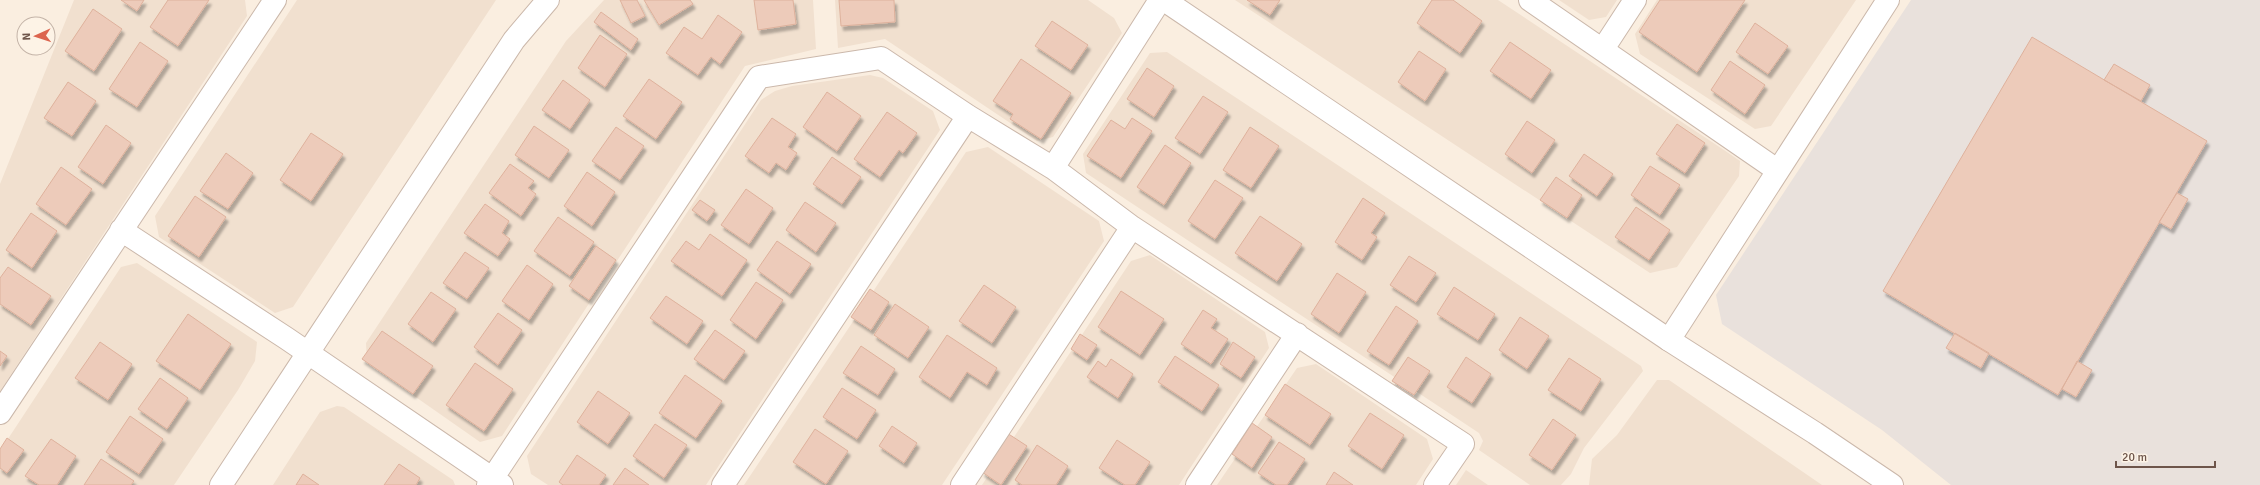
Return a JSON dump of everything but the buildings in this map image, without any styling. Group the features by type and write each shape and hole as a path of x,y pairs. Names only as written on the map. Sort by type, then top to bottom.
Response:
{"street":[{"path":"0,413 274,0"},
{"path":"221,485 514,40 548,0"},
{"path":"1053,168 1160,0"},
{"path":"1164,0 1669,340 1815,433 1892,485"},
{"path":"1530,0 1777,170"},
{"path":"1603,49 1635,0"},
{"path":"1669,340 1777,170 1888,0"},
{"path":"121,230 308,354 494,483 759,77 881,58 968,116 1053,168 1132,227 1463,444 1436,485"},
{"path":"723,485 968,116"},
{"path":"962,485 1132,227"},
{"path":"1197,485 1297,334"}],"shaded area":[{"path":"74,0 245,0 247,16 0,391 0,184 51,56 56,56 56,45"},
{"path":"297,0 496,0 293,307 275,313 159,237 155,216"},
{"path":"604,0 813,0 816,49 745,66 502,436 480,442 367,363 366,343 566,41"},
{"path":"835,0 1088,0 1114,18 1122,33 1053,137 1037,141 885,39 838,48"},
{"path":"1235,0 1498,0 1740,161 1739,176 1677,267 1650,273"},
{"path":"1559,0 1617,0 1606,17 1589,20"},
{"path":"1657,0 1856,0 1771,126 1755,129 1640,54 1635,34"},
{"path":"1911,0 2260,0 2260,485 1951,485 1882,430 1722,324 1716,295"},
{"path":"1167,52 1641,366 1643,371 1584,448 1571,474 1561,485 1530,485 1479,450 1483,441 1479,433 1086,173 1083,154 1150,53"},
{"path":"870,75 883,78 933,111 940,130 706,485 548,485 531,474 527,456 761,100 775,91 792,86"},
{"path":"988,147 1099,221 1104,241 942,485 744,485 966,152"},
{"path":"1150,255 1265,332 1269,348 1179,485 982,485 1131,261"},
{"path":"137,263 257,342 255,361 238,390 174,485 0,485 0,451 121,267"},
{"path":"1316,364 1427,439 1433,459 1416,485 1217,485 1297,368"},
{"path":"1657,380 1669,380 1822,485 1589,485 1592,459 1617,435"},
{"path":"337,406 344,407 453,480 455,485 273,485 320,412"},
{"path":"1466,470 1488,485 1456,485"}]}
